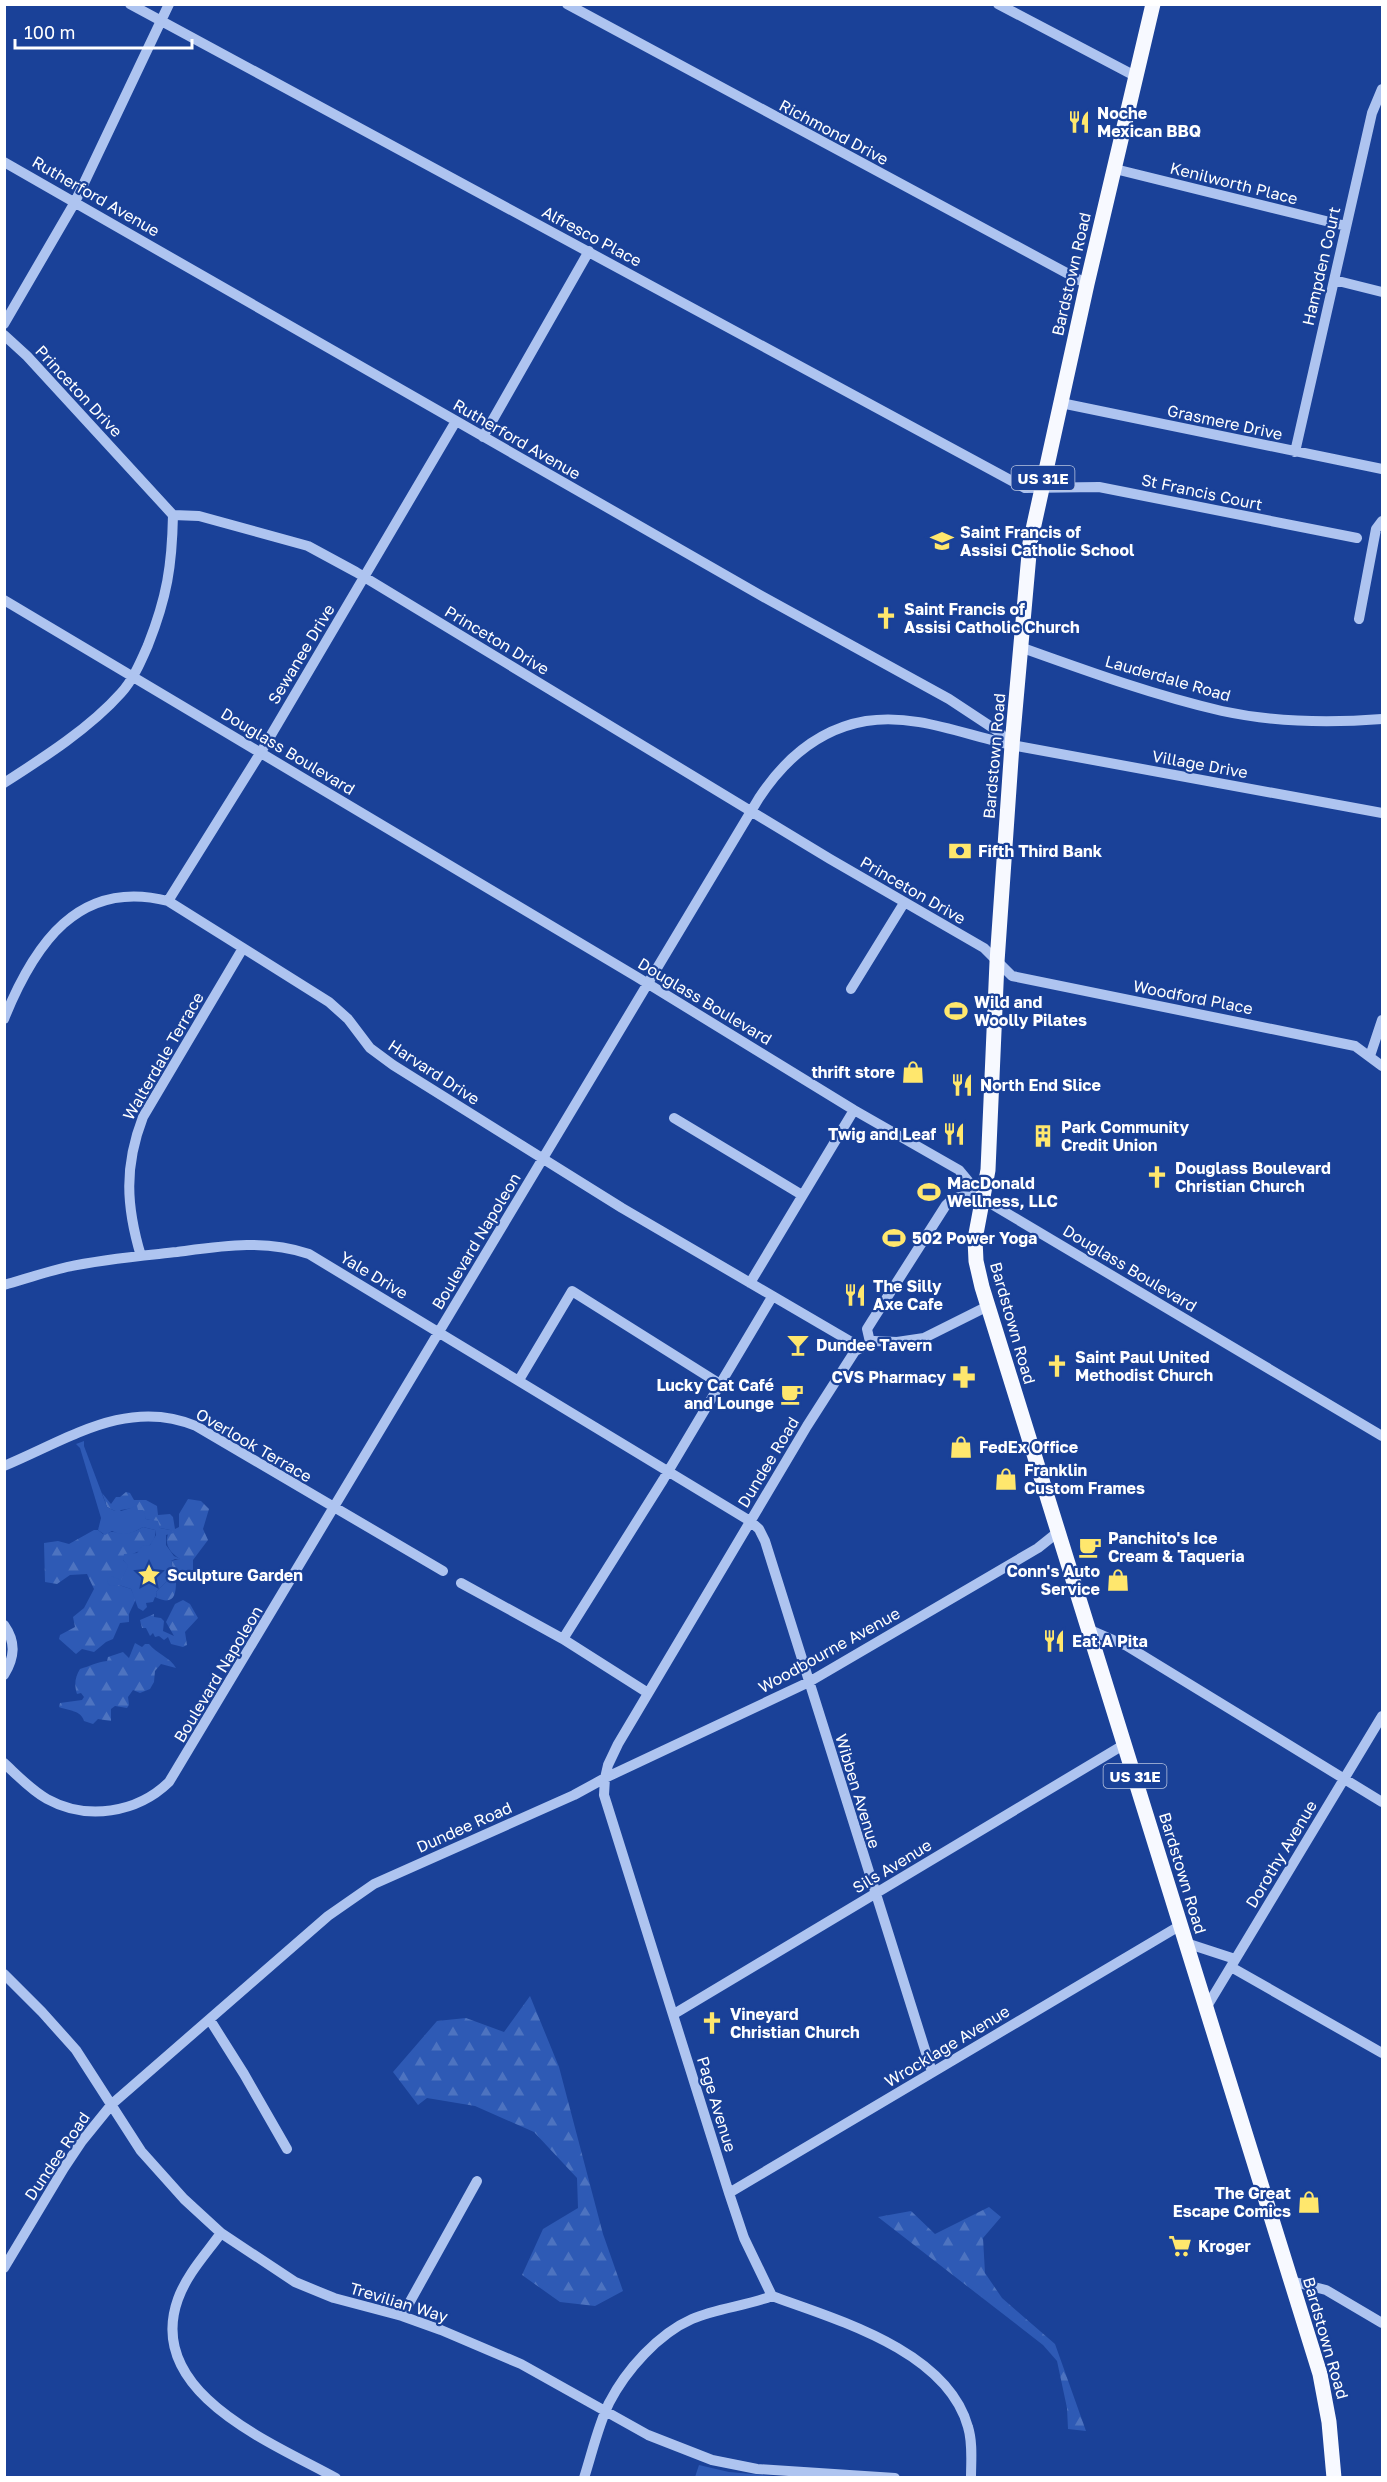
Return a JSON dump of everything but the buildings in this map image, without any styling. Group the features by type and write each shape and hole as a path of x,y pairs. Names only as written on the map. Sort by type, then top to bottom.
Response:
{"main road":[{"name":"Bardstown Road","path":"1153,4 1087,284 1030,543 1012,745 997,962 988,1170 976,1228 976,1261 1326,2398 1334,2478"}],"street":[{"name":"Alfresco Place","path":"130,4 1025,488 1041,488"},
{"path":"4,324 75,202 169,4"},
{"name":"Richmond Drive","path":"567,4 1087,284"},
{"path":"998,4 1137,77"},
{"name":"Hampden Court","path":"1294,452 1372,113 1383,89"},
{"name":"Rutherford Avenue","path":"4,162 760,595 949,699 999,732 1012,745"},
{"name":"Kenilworth Place","path":"1115,169 1346,226"},
{"path":"483,437 589,251"},
{"path":"1334,280 1383,292"},
{"name":"Princeton Drive","path":"4,335 27,356 173,515 200,516 308,546 365,577 751,812 984,948 997,962"},
{"name":"Grasmere Drive","path":"1061,403 1383,469"},
{"name":"Sewanee Drive","path":"168,901 261,752 456,421"},
{"name":"St Francis Court","path":"1041,488 1099,487 1356,538"},
{"path":"4,783 42,758 122,693 143,657 165,599 170,573 173,515"},
{"path":"1359,619 1377,529 1383,521"},
{"name":"Douglass Boulevard","path":"4,600 648,984 854,1110 959,1170 983,1198 1383,1436"},
{"name":"Lauderdale Road","path":"1020,647 1153,693 1224,711 1312,719 1383,719"},
{"name":"Boulevard Napoleon","path":"4,1763 46,1799 62,1806 91,1811 127,1808 150,1798 160,1791 176,1772 769,782 791,758 822,737 853,724 882,720 915,721 1012,745"},
{"name":"Village Drive","path":"1012,745 1383,813"},
{"name":"Harvard Drive","path":"4,1019 27,968 47,941 70,919 88,907 118,896 150,896 168,901 329,1002 348,1019 370,1048 393,1065 772,1297 862,1347"},
{"path":"851,989 904,903"},
{"name":"Walterdale Terrace","path":"141,1256 133,1226 128,1186 135,1136 143,1117 243,948"},
{"name":"Woodford Place","path":"997,962 1012,976 1355,1046 1383,1066"},
{"path":"1370,1056 1383,1020"},
{"path":"750,1283 854,1110"},
{"path":"674,1118 802,1195"},
{"name":"Dundee Road","path":"4,2268 70,2159 112,2104 328,1916 362,1890 574,1795 605,1778 608,1765 618,1744 750,1521 862,1347 867,1329 946,1205 953,1198 963,1195 983,1198"},
{"name":"Yale Drive","path":"4,1285 67,1267 141,1256 234,1245 281,1245 309,1254 750,1521"},
{"path":"519,1380 572,1291 720,1384"},
{"path":"563,1639 668,1471 772,1297"},
{"path":"862,1347 924,1338 988,1306"},
{"name":"Overlook Terrace","path":"4,1466 108,1423 130,1417 159,1416 196,1426 443,1570"},
{"name":"Wibben Avenue","path":"750,1521 759,1529 765,1541 932,2073"},
{"name":"Woodbourne Avenue","path":"605,1778 809,1682 1038,1548 1058,1532"},
{"path":"461,1583 563,1639 648,1693"},
{"path":"4,1624 14,1650 10,1666 4,1675"},
{"path":"1088,1629 1126,1646 1383,1802"},
{"name":"Dorothy Avenue","path":"1206,2008 1383,1716"},
{"name":"Sils Avenue","path":"674,2014 1125,1744"},
{"name":"Page Avenue","path":"605,1778 604,1795 729,2193 744,2238 772,2296"},
{"name":"Wrocklage Avenue","path":"729,2193 1181,1925"},
{"path":"1186,1943 1233,1963 1383,2053"},
{"name":"Trevilian Way","path":"4,1974 76,2050 141,2151 160,2174 221,2233 295,2282 334,2298 402,2316 441,2330 521,2364 666,2443 712,2460 756,2469 895,2478"},
{"path":"210,2020 287,2149"},
{"path":"402,2316 477,2181"},
{"path":"221,2233 188,2279 177,2301 173,2332 181,2364 195,2386 227,2416 336,2478"},
{"path":"1291,2280 1326,2290 1383,2323"},
{"path":"584,2478 606,2411 620,2386 645,2355 673,2331 692,2319 715,2311 748,2305 772,2296 877,2336 940,2380 955,2400 968,2426 971,2445 971,2478"}],"green space":[{"path":"84,1441 107,1507 115,1511 118,1508 121,1511 137,1506 138,1510 143,1510 146,1519 158,1521 160,1528 174,1533 166,1535 166,1545 174,1556 183,1560 171,1561 174,1574 156,1592 157,1598 155,1597 153,1602 146,1603 147,1607 143,1611 138,1608 131,1589 119,1585 111,1586 107,1583 111,1576 121,1580 128,1566 123,1560 124,1554 137,1553 142,1546 150,1545 156,1535 155,1530 143,1527 128,1534 112,1531 105,1535 98,1530 101,1518 80,1448 76,1444"},
{"path":"126,1492 130,1493 134,1500 146,1500 157,1506 158,1515 170,1514 173,1517 175,1529 179,1527 179,1514 188,1499 201,1501 209,1509 203,1529 208,1540 193,1560 193,1575 196,1578 183,1578 176,1582 174,1595 170,1600 157,1598 156,1592 174,1574 171,1561 180,1559 172,1553 168,1546 167,1538 170,1530 160,1528 154,1521 146,1519 133,1508 115,1511 107,1507 102,1493 111,1504 116,1497"},
{"path":"143,1527 155,1530 153,1542 123,1560 129,1566 119,1585 131,1589 136,1599 129,1614 129,1622 120,1623 113,1639 94,1652 82,1649 76,1654 59,1639 60,1635 75,1627 73,1617 84,1608 94,1589 87,1574 70,1575 57,1584 45,1582 44,1543 58,1541 69,1544 94,1530 103,1534 126,1533"},
{"path":"183,1600 190,1604 198,1618 185,1632 187,1645 183,1647 171,1644 168,1637 164,1640 159,1636 155,1637 153,1633 150,1636 146,1628 142,1628 140,1620 154,1614 154,1617 164,1621 163,1631 174,1636 166,1622 175,1604"},
{"path":"135,1643 142,1647 149,1644 171,1661 176,1668 161,1664 155,1671 154,1682 150,1689 140,1693 133,1690 128,1697 127,1708 115,1706 111,1709 111,1721 98,1719 93,1724 84,1721 77,1713 59,1707 60,1703 82,1700 84,1697 81,1693 77,1694 76,1687 76,1678 80,1669 107,1661 108,1657 123,1652 129,1658"},
{"path":"530,1996 559,2067 603,2234 623,2291 595,2306 560,2302 522,2275 543,2229 578,2208 577,2178 534,2132 475,2106 427,2098 418,2105 393,2072 437,2021 466,2018 504,2032"},
{"path":"989,2207 1001,2217 983,2238 985,2273 1002,2298 1055,2344 1086,2431 1068,2429 1067,2408 1057,2361 1043,2345 878,2217 911,2211 935,2234"},
{"path":"699,2465 729,2472 786,2477 695,2477"}],"place":[{"name":"Noche Mexican BBQ","path":"1079,122"},
{"name":"Saint Francis of Assisi Catholic School","path":"942,541"},
{"name":"Saint Francis of Assisi Catholic Church","path":"886,618"},
{"name":"Fifth Third Bank","path":"960,851"},
{"name":"Wild and Woolly Pilates","path":"956,1011"},
{"name":"thrift store","path":"913,1072"},
{"name":"North End Slice","path":"962,1085"},
{"name":"Twig and Leaf","path":"954,1134"},
{"name":"Park Community Credit Union","path":"1043,1136"},
{"name":"Douglass Boulevard Christian Church","path":"1157,1177"},
{"name":"MacDonald Wellness, LLC","path":"929,1192"},
{"name":"502 Power Yoga","path":"894,1238"},
{"name":"The Silly Axe Cafe","path":"855,1295"},
{"name":"Dundee Tavern","path":"798,1345"},
{"name":"Saint Paul United Methodist Church","path":"1057,1366"},
{"name":"CVS Pharmacy","path":"964,1377"},
{"name":"Lucky Cat Café and Lounge","path":"792,1394"},
{"name":"FedEx Office","path":"961,1447"},
{"name":"Franklin Custom Frames","path":"1006,1479"},
{"name":"Panchito's Ice Cream & Taqueria","path":"1090,1547"},
{"name":"Sculpture Garden","path":"149,1575"},
{"name":"Conn's Auto Service","path":"1118,1580"},
{"name":"Eat A Pita","path":"1054,1641"},
{"name":"Vineyard Christian Church","path":"712,2023"},
{"name":"The Great Escape Comics","path":"1309,2202"},
{"name":"Kroger","path":"1180,2246"}]}
